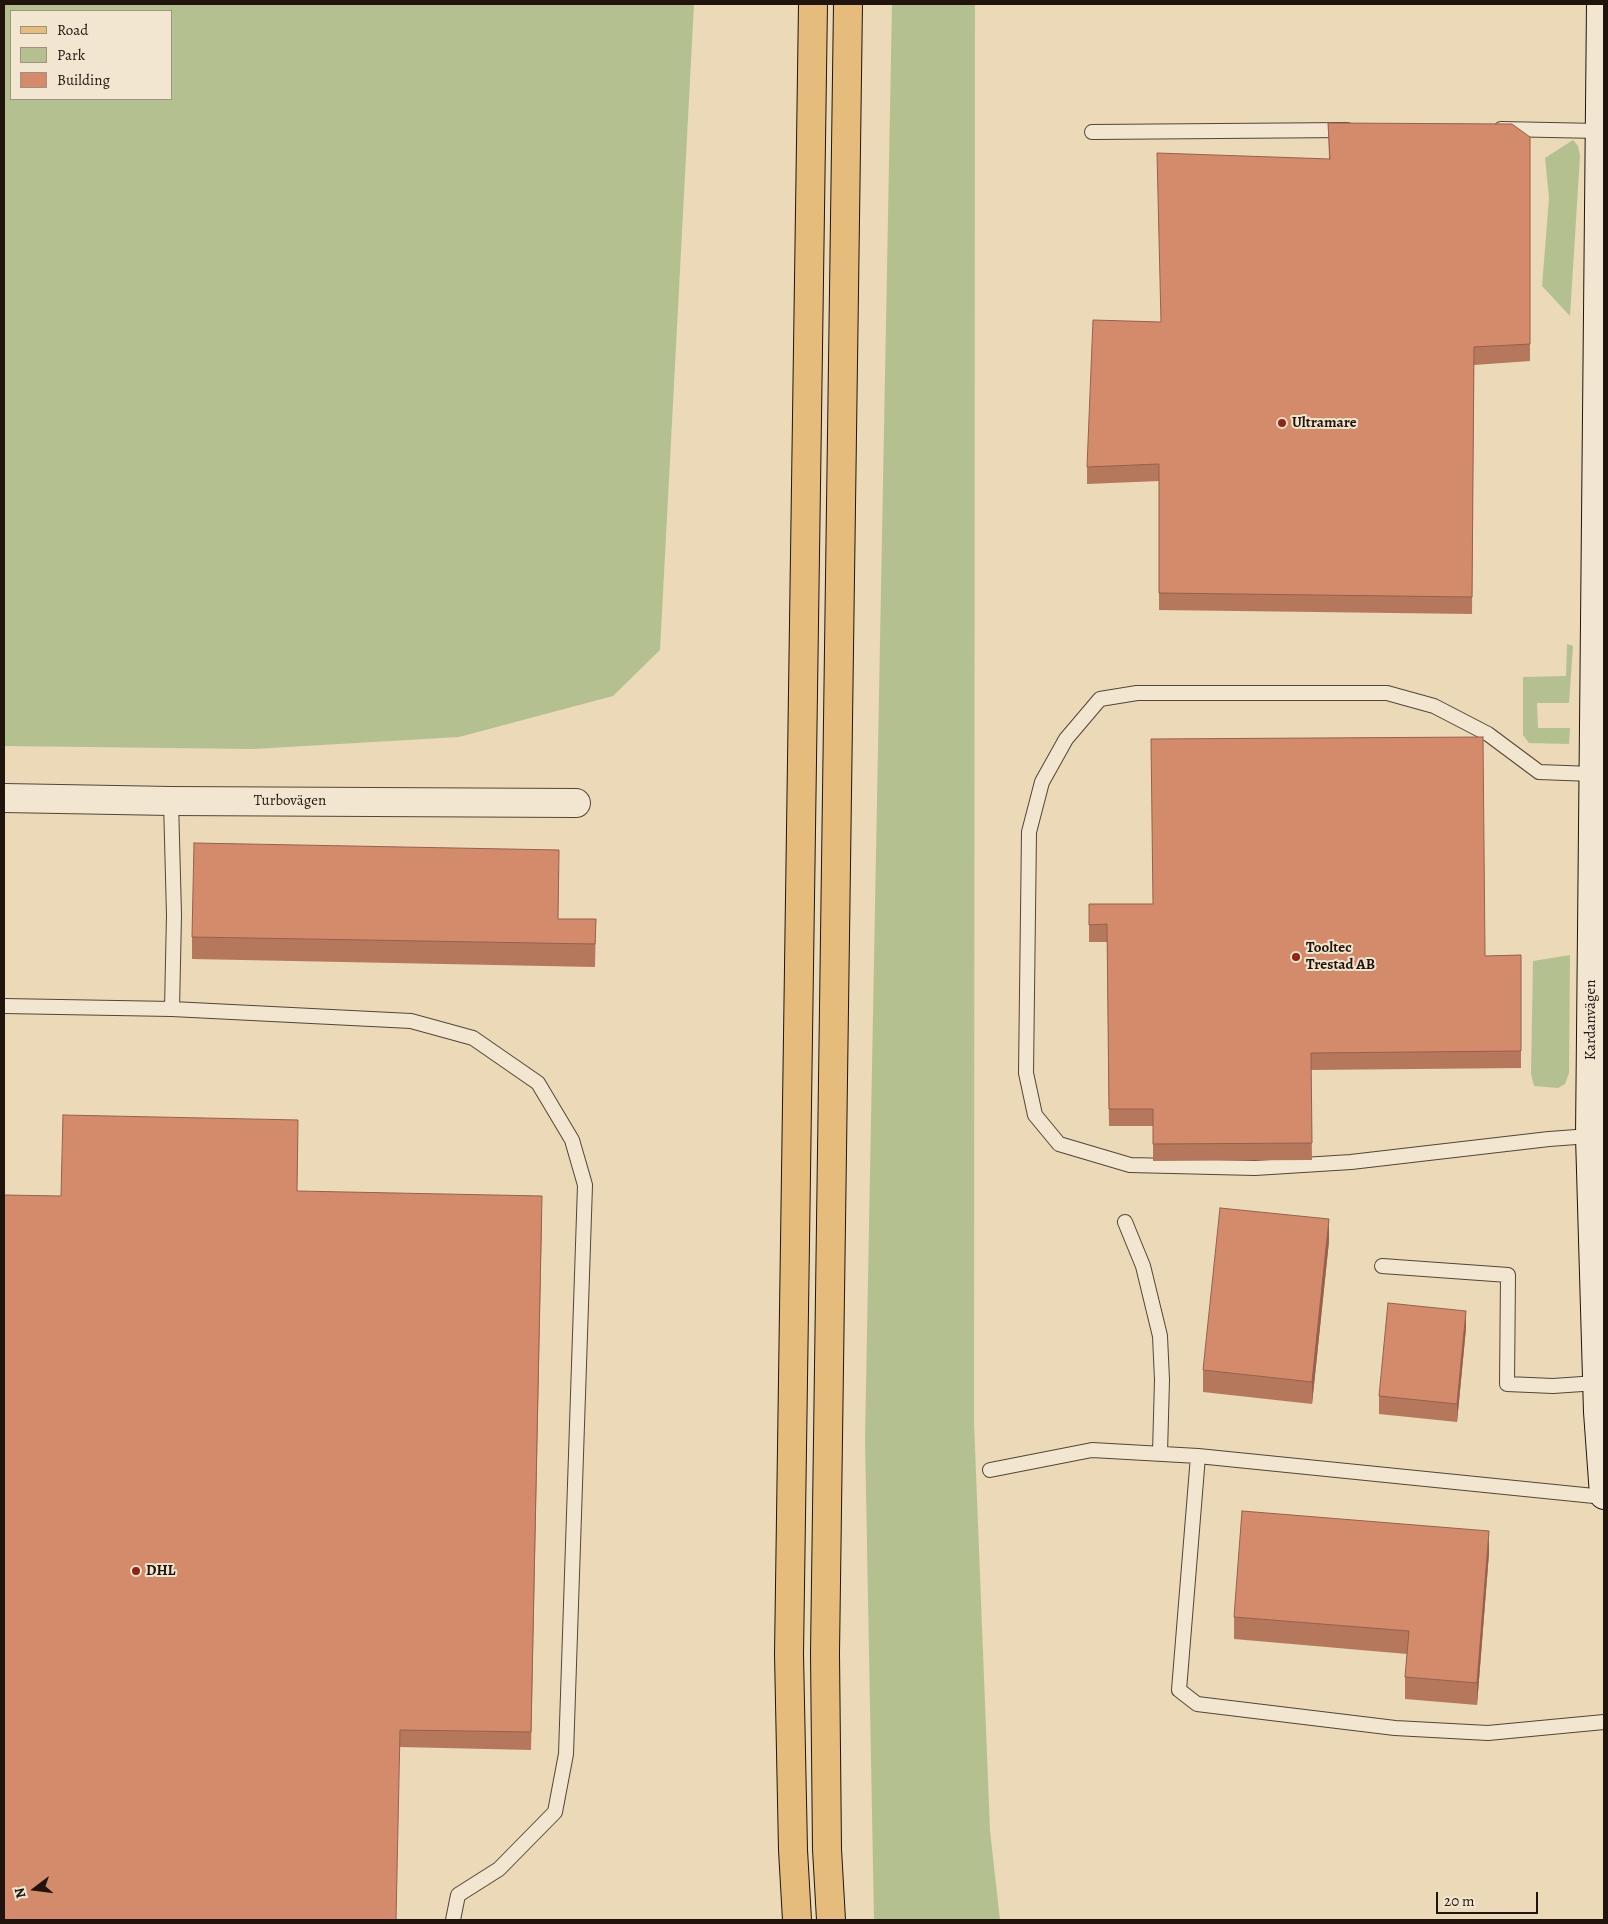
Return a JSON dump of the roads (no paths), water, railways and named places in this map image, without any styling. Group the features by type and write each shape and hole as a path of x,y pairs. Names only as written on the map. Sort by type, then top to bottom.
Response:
{"main road":[{"path":"797,1920 793,1850 789,1654 813,4"},
{"path":"832,1920 827,1849 825,1653 848,4"}],"street":[{"name":"Kardanvägen","path":"1601,4 1592,774 1590,1136 1597,1383 1604,1496"},
{"name":"Turbovägen","path":"4,798 576,802"}],"lane":[{"path":"1485,128 1600,131"},
{"path":"1092,132 1357,130"},
{"path":"1590,1136 1351,1162 1255,1168 1130,1166 1059,1144 1035,1115 1026,1073 1029,832 1042,782 1066,739 1100,699 1137,693 1387,693 1434,706 1488,734 1539,772 1592,774"},
{"path":"171,800 174,915 172,1009"},
{"path":"4,1006 172,1009 411,1021 473,1038 538,1084 572,1140 585,1184 566,1754 555,1812 499,1869 458,1895 453,1920"},
{"path":"1125,1222 1143,1266 1160,1336 1162,1380 1160,1454"},
{"path":"1382,1266 1508,1275 1507,1384 1553,1386 1597,1383"},
{"path":"990,1470 1092,1450 1198,1456 1604,1496"},
{"path":"1198,1456 1179,1690 1197,1704 1395,1728 1488,1733 1604,1722"}],"place":[{"name":"Ultramare","path":"1282,423"},
{"name":"Tooltec Trestad AB","path":"1296,957"},
{"name":"DHL","path":"136,1571"}]}
